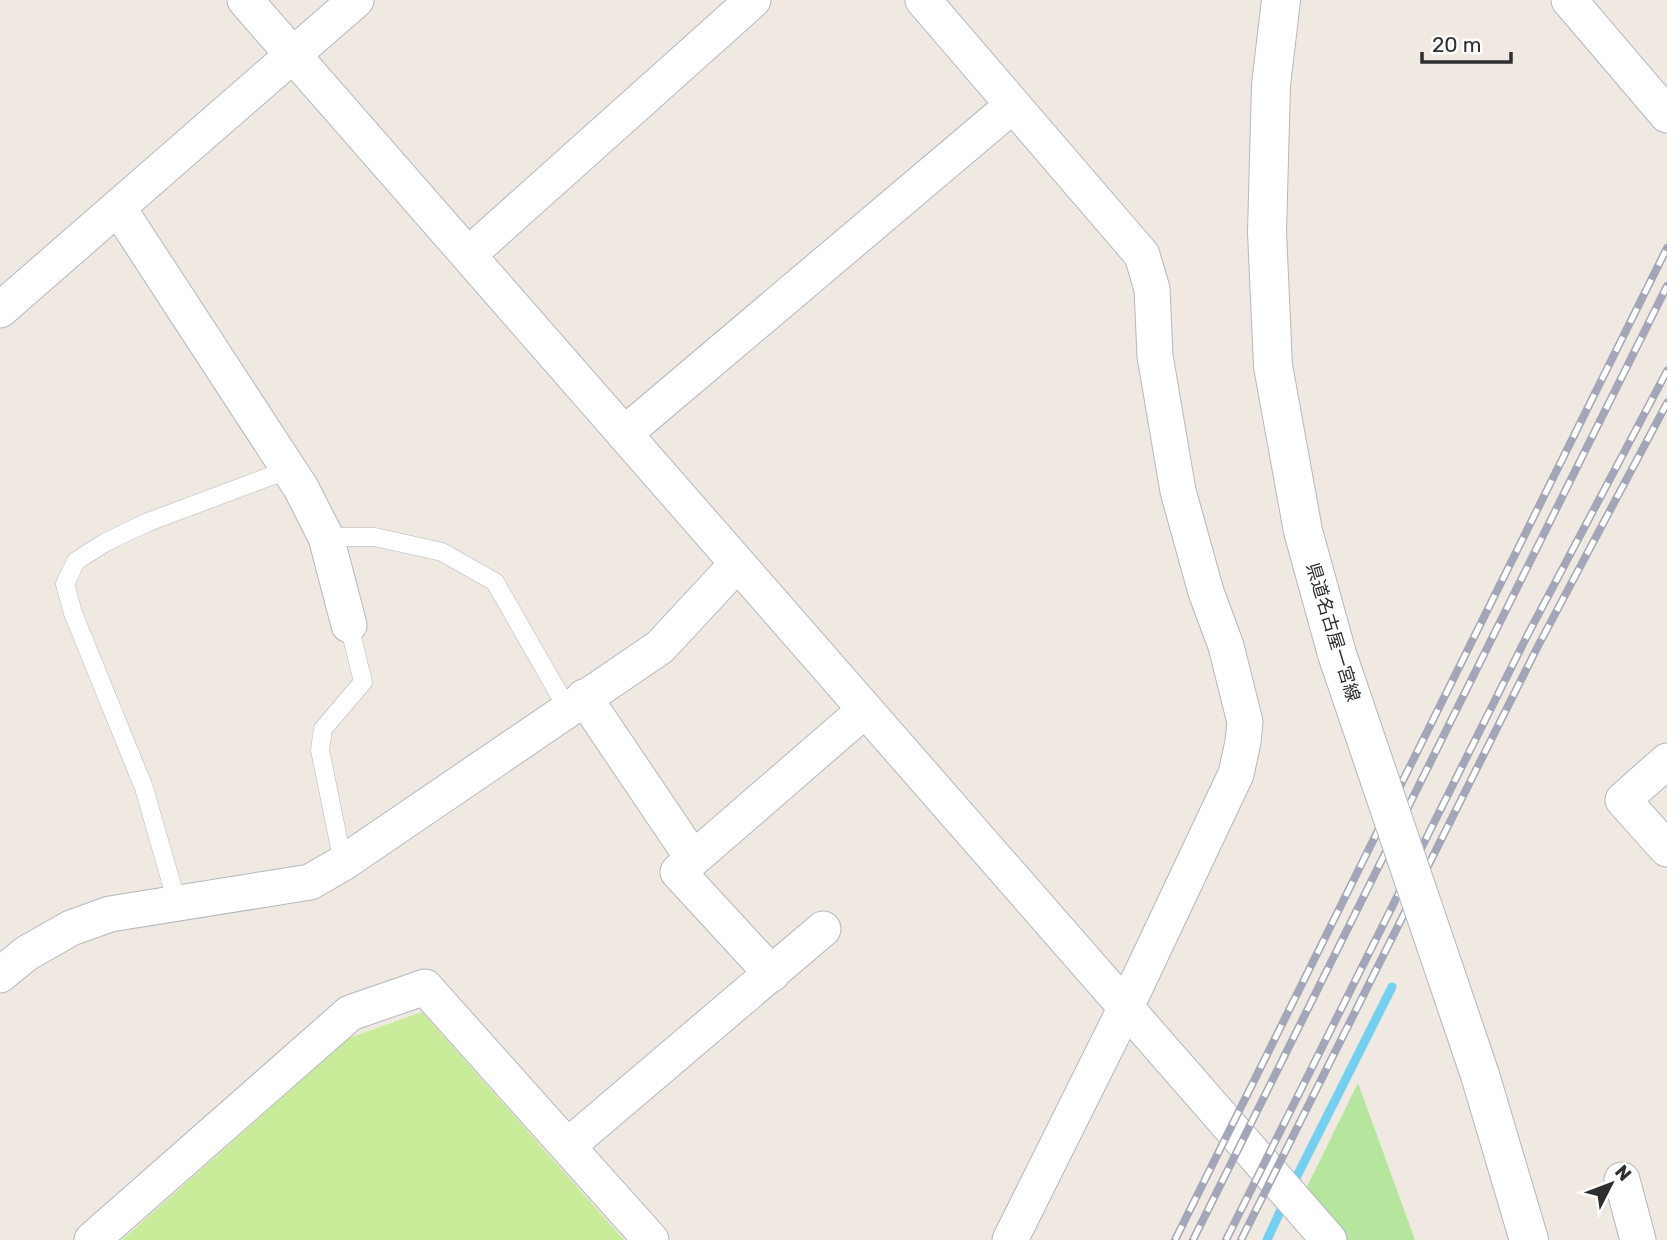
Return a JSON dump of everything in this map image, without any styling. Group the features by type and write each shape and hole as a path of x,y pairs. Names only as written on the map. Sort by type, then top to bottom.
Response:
{"main road":[{"name":"県道名古屋一宮線","path":"1281,0 1271,85 1267,232 1273,366 1303,531 1337,654 1480,1075 1529,1240"}],"street":[{"path":"246,0 1329,1240"},
{"path":"0,310 356,0"},
{"path":"468,255 753,0"},
{"path":"923,0 1142,255 1152,289 1155,356 1178,491 1206,592 1226,646 1245,722 1236,774 1125,1009 1010,1240"},
{"path":"1569,0 1667,114"},
{"path":"624,434 1013,105"},
{"path":"119,209 290,469 326,537 349,625"},
{"path":"0,975 27,953 71,928 110,914 310,882 344,863 660,646 737,564"},
{"path":"576,703 692,857"},
{"path":"772,974 678,872 692,857 864,710"},
{"path":"1667,761 1623,800 1667,849"},
{"path":"569,1145 822,929"},
{"path":"92,1240 350,1013 425,987 569,1145 651,1240"},
{"path":"1622,1180 1638,1240"}],"lane":[{"path":"177,903 144,788 73,613 65,584 76,561 106,542 148,522 290,469"},
{"path":"326,537 375,537 442,552 495,582 576,703"},
{"path":"344,863 320,750 323,729 363,682 349,625"}],"green space":[{"path":"422,1012 624,1240 122,1240 349,1038"},
{"path":"1358,1083 1415,1240 1345,1240 1304,1193"}],"waterway":[{"path":"1292,1186 1392,987"},
{"path":"1267,1240 1284,1203"}],"railway":[{"path":"1175,1240 1667,248"},
{"path":"1193,1240 1667,286"},
{"path":"1226,1240 1527,636 1667,371"},
{"path":"1241,1240 1537,648 1667,403"}]}
